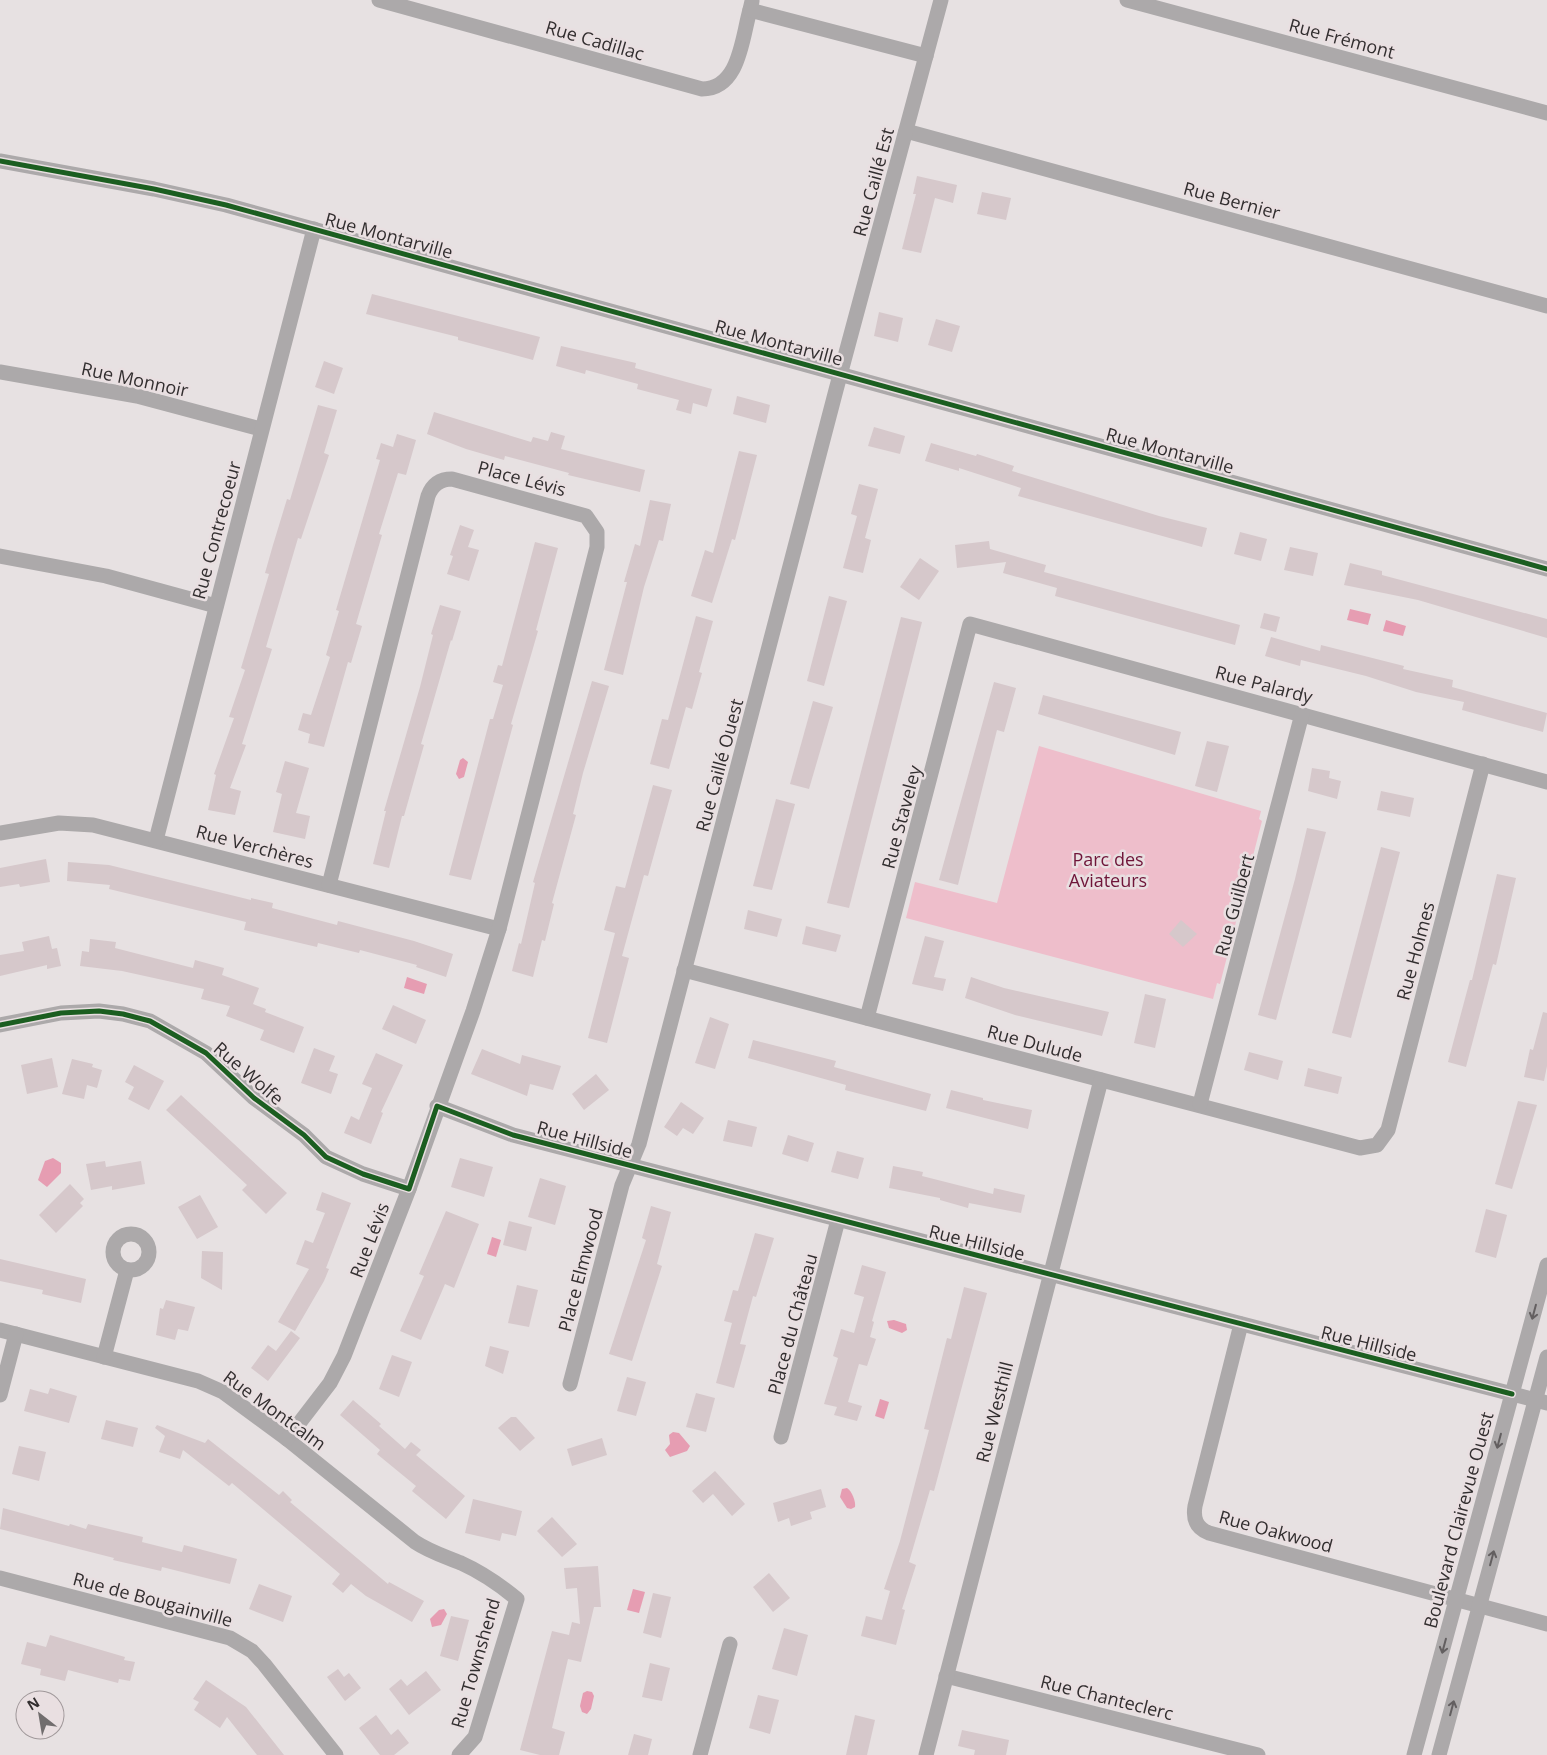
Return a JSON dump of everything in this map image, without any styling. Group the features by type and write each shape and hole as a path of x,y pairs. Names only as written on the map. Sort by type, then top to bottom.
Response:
{"street":[{"name":"Rue Cadillac","path":"379,0 702,89 713,89 722,84 732,73 751,5"},
{"name":"Rue Caillé Est","path":"840,373 941,0"},
{"name":"Rue Frémont","path":"1127,0 1547,113"},
{"path":"751,5 926,56"},
{"name":"Rue Bernier","path":"906,131 1547,306"},
{"name":"Rue Montarville","path":"0,160 174,193 314,229 1547,569"},
{"name":"Rue Contrecoeur","path":"156,840 314,229"},
{"name":"Rue Monnoir","path":"0,372 138,396 261,430"},
{"name":"Rue Caillé Ouest","path":"632,1166 840,373"},
{"name":"Place Lévis","path":"329,885 428,496 432,488 439,482 448,479 460,480 582,514 593,523 598,537 499,929"},
{"path":"0,556 106,576 216,606"},
{"name":"Rue Palardy","path":"970,624 1547,782"},
{"name":"Rue Staveley","path":"867,1018 970,624"},
{"name":"Rue Guilbert","path":"1200,1104 1302,714"},
{"name":"Rue Holmes","path":"1377,1145 1388,1130 1483,764"},
{"name":"Rue Verchères","path":"0,833 50,824 76,823 156,840 499,929"},
{"name":"Rue Lévis","path":"287,1439 330,1383 340,1365 409,1189 437,1106 473,1011 499,929"},
{"name":"Rue Dulude","path":"684,970 1101,1080 1200,1104 1360,1148 1377,1145"},
{"name":"Rue Wolfe","path":"0,1025 61,1013 99,1011 124,1014 150,1021 206,1052 254,1098 304,1135 326,1157 363,1174 409,1189"},
{"name":"Rue Westhill","path":"926,1755 1101,1080"},
{"name":"Rue Hillside","path":"437,1106 513,1135 1541,1402"},
{"name":"Place Elmwood","path":"570,1384 622,1185 632,1166"},
{"name":"Place du Château","path":"781,1437 838,1220"},
{"name":"Boulevard Clairevue Ouest","path":"1414,1755 1547,1265"},
{"path":"104,1357 127,1270"},
{"name":"Rue Oakwood","path":"1241,1324 1195,1506 1194,1518 1198,1526 1208,1533 1547,1624"},
{"name":"Rue Montcalm","path":"0,1330 207,1384 230,1397 287,1439 415,1542 431,1552 460,1563 498,1584"},
{"path":"0,1395 16,1334"},
{"path":"1439,1755 1479,1605 1541,1402 1547,1357"},
{"name":"Rue de Bougainville","path":"0,1578 201,1629 238,1642 252,1651 264,1664 336,1755"},
{"name":"Rue Townshend","path":"460,1755 475,1737 516,1599 498,1584"},
{"path":"700,1755 730,1644"},
{"name":"Rue Chanteclerc","path":"946,1676 1258,1755"}],"green space":[{"name":"Parc des Aviateurs","path":"1039,746 1261,811 1259,819 1262,821 1220,984 1217,983 1213,999 906,918 915,882 997,903"}],"shaded area":[{"path":"1350,609 1371,614 1368,625 1347,620"},
{"path":"1386,620 1406,626 1403,636 1383,631"},
{"path":"463,758 468,762 464,777 459,779 456,774 460,760"},
{"path":"407,977 427,984 424,994 404,988"},
{"path":"53,1158 61,1163 61,1173 47,1187 38,1180 45,1161"},
{"path":"492,1237 501,1240 496,1257 487,1254"},
{"path":"894,1320 906,1324 907,1330 902,1333 889,1328 887,1321"},
{"path":"880,1399 889,1402 884,1419 875,1416"},
{"path":"673,1432 679,1433 690,1446 687,1451 670,1457 665,1450 670,1444 669,1435"},
{"path":"847,1488 855,1502 855,1507 851,1509 847,1508 840,1497 842,1489"},
{"path":"633,1589 645,1592 639,1613 627,1610"},
{"path":"444,1609 447,1614 441,1625 432,1627 430,1619 439,1610"},
{"path":"587,1691 592,1692 594,1696 591,1709 587,1714 582,1712 580,1706 583,1693"}],"building":[{"path":"917,176 957,185 953,203 935,198 921,253 902,249 916,194 913,194"},
{"path":"982,192 1011,198 1006,220 977,214"},
{"path":"372,294 540,337 533,360 458,340 458,337 366,314"},
{"path":"879,312 903,318 898,342 874,336"},
{"path":"936,319 960,326 952,352 928,345"},
{"path":"561,346 636,363 635,368 712,389 707,407 693,403 691,414 676,410 679,400 637,389 638,384 586,370 585,374 556,366"},
{"path":"324,361 343,368 334,394 315,387"},
{"path":"737,396 770,405 766,423 733,414"},
{"path":"318,405 337,410 324,453 329,455 301,539 298,538 266,647 272,649 242,744 246,745 230,788 241,791 235,815 208,810 216,775 214,774 234,718 229,717 245,670 241,668 269,574 265,573 287,499 290,500"},
{"path":"434,412 531,442 533,437 548,441 551,432 565,436 561,449 645,470 640,492 568,475 569,473 505,456 504,460 466,449 427,434"},
{"path":"874,427 905,436 900,454 868,446"},
{"path":"397,434 416,440 406,475 398,473 379,534 382,535 356,624 362,626 351,663 348,662 324,747 308,743 310,734 298,730 303,713 311,715 330,657 326,655 339,611 336,610 380,460 376,459 381,443 393,447"},
{"path":"931,443 976,456 977,454 1014,466 1012,471 1159,516 1207,528 1202,547 1018,496 1021,488 959,468 959,471 925,461"},
{"path":"739,451 757,455 735,540 732,539 712,603 691,596 705,550 713,553"},
{"path":"859,484 878,489 865,538 871,540 863,573 843,568 857,516 851,514"},
{"path":"650,500 671,504 663,541 659,540 644,587 623,675 604,670 627,582 624,582 635,544 640,546"},
{"path":"460,525 474,530 468,547 479,550 469,581 447,574 453,556 450,555"},
{"path":"1240,532 1267,539 1261,561 1234,554"},
{"path":"989,541 990,549 1046,565 1044,572 1240,625 1235,645 1055,596 1057,588 1003,573 1006,562 957,568 955,545"},
{"path":"535,542 558,548 536,630 538,631 511,724 513,725 471,880 449,875 490,719 493,719 503,685 493,682 498,665 502,666"},
{"path":"1290,547 1318,553 1313,576 1284,570"},
{"path":"920,558 939,571 919,600 900,587"},
{"path":"1350,563 1382,571 1382,575 1547,619 1547,638 1418,600 1344,585"},
{"path":"829,596 847,601 824,686 807,681"},
{"path":"440,605 461,611 421,744 424,745 404,816 402,816 389,868 373,864 386,811 384,811 420,687 433,635 431,634"},
{"path":"1264,613 1280,617 1276,632 1260,628"},
{"path":"696,616 713,621 699,672 702,673 692,709 686,707 669,769 650,764 662,719 668,720"},
{"path":"901,617 922,622 849,908 827,903"},
{"path":"1271,637 1320,651 1321,645 1404,666 1403,669 1453,680 1452,687 1547,713 1543,732 1462,710 1464,702 1416,692 1366,676 1301,660 1300,666 1265,656"},
{"path":"592,681 609,686 583,773 573,814 576,815 552,903 554,904 545,941 542,940 533,977 512,971 519,943 521,944 535,883 533,882"},
{"path":"994,682 1016,688 1004,732 997,730 958,885 939,880"},
{"path":"1043,695 1181,732 1175,755 1038,714"},
{"path":"813,701 833,707 809,789 790,784"},
{"path":"1207,741 1229,746 1217,792 1195,786"},
{"path":"285,761 309,768 296,813 310,816 305,839 273,832 282,794 276,792"},
{"path":"1312,768 1330,771 1329,778 1341,781 1337,799 1308,791"},
{"path":"653,785 672,790 648,876 644,875 622,956 629,958 607,1043 588,1038 615,933 604,930 616,886 625,888"},
{"path":"1381,791 1414,798 1410,817 1377,810"},
{"path":"776,799 795,804 772,890 753,886"},
{"path":"1307,828 1326,832 1276,1020 1258,1015"},
{"path":"1381,847 1400,852 1351,1038 1332,1033"},
{"path":"46,859 50,882 20,887 19,884 0,887 0,868"},
{"path":"68,862 109,865 251,900 251,898 273,903 272,908 337,925 338,921 414,941 453,954 446,977 416,967 417,965 360,950 359,953 318,943 317,947 244,930 246,922 109,889 110,885 67,881"},
{"path":"1497,874 1516,878 1496,965 1493,964 1466,1067 1448,1062 1470,980 1472,980"},
{"path":"748,910 782,919 777,937 744,929"},
{"path":"1181,920 1197,934 1183,947 1169,934"},
{"path":"806,926 841,935 836,952 802,944"},
{"path":"49,936 52,949 57,948 61,966 47,969 47,965 0,976 0,955 24,951 22,942"},
{"path":"925,936 944,941 934,977 946,979 943,991 912,984"},
{"path":"90,939 116,942 115,948 193,968 195,960 224,968 222,975 259,988 253,1004 266,1009 265,1012 304,1027 294,1053 260,1040 264,1030 226,1016 230,1006 201,999 204,989 122,971 80,966 82,951 89,952"},
{"path":"971,977 1004,988 1109,1012 1102,1036 1015,1015 965,998"},
{"path":"1145,994 1166,999 1155,1048 1134,1043"},
{"path":"393,1005 426,1020 416,1044 382,1029"},
{"path":"1543,1012 1547,1013 1547,1066 1544,1081 1524,1077 1530,1049 1533,1050"},
{"path":"710,1017 729,1024 715,1069 695,1063"},
{"path":"753,1040 836,1061 834,1067 931,1094 926,1111 845,1090 846,1085 748,1058"},
{"path":"314,1048 335,1056 329,1071 338,1074 331,1094 301,1083"},
{"path":"482,1049 520,1064 522,1055 561,1066 553,1090 530,1084 527,1096 471,1074"},
{"path":"1249,1052 1283,1061 1278,1080 1244,1070"},
{"path":"376,1053 403,1065 381,1112 383,1113 371,1144 344,1133 351,1116 359,1120 372,1088 362,1084"},
{"path":"52,1058 58,1087 27,1094 21,1065"},
{"path":"72,1059 93,1064 92,1067 102,1070 97,1088 87,1085 84,1099 62,1094"},
{"path":"134,1065 164,1081 149,1110 128,1099 134,1087 125,1082"},
{"path":"1308,1068 1342,1077 1338,1094 1304,1086"},
{"path":"596,1074 609,1090 584,1110 572,1094"},
{"path":"951,1090 983,1098 983,1100 1032,1110 1028,1129 946,1108"},
{"path":"181,1095 287,1193 266,1214 242,1190 247,1185 166,1110"},
{"path":"1518,1101 1537,1105 1512,1189 1495,1184"},
{"path":"681,1102 704,1118 693,1134 683,1128 677,1136 664,1127"},
{"path":"728,1120 757,1127 752,1147 723,1141"},
{"path":"788,1135 814,1143 808,1162 782,1154"},
{"path":"837,1151 864,1158 858,1179 831,1172"},
{"path":"460,1158 493,1167 484,1197 451,1187"},
{"path":"105,1161 106,1167 141,1161 145,1184 112,1190 112,1186 91,1190 86,1164"},
{"path":"893,1166 923,1172 922,1176 993,1194 994,1188 1025,1195 1021,1213 969,1203 968,1208 940,1200 940,1198 889,1188"},
{"path":"540,1178 566,1186 555,1225 528,1217"},
{"path":"70,1184 84,1199 80,1203 83,1206 56,1233 39,1215"},
{"path":"322,1192 351,1203 326,1268 329,1269 324,1281 295,1331 278,1322 309,1269 296,1264 305,1240 313,1243 325,1213 316,1210"},
{"path":"200,1195 218,1227 197,1239 178,1207"},
{"path":"651,1206 671,1212 657,1264 662,1266 632,1361 609,1354 646,1240 642,1238"},
{"path":"1486,1209 1507,1215 1496,1258 1475,1252"},
{"path":"446,1211 479,1224 454,1288 445,1284 421,1340 400,1331 424,1276 419,1274"},
{"path":"509,1221 532,1227 526,1251 503,1245"},
{"path":"755,1233 774,1238 756,1297 753,1296 740,1344 746,1345 734,1388 716,1383 732,1323 724,1321 733,1290 738,1291"},
{"path":"202,1251 223,1252 222,1290 201,1278"},
{"path":"0,1259 86,1279 81,1303 42,1294 43,1290 0,1281"},
{"path":"862,1265 886,1272 872,1321 874,1322 870,1337 876,1339 867,1366 859,1364 848,1402 862,1406 857,1421 834,1415 837,1407 824,1404 838,1358 833,1356 841,1329 854,1333 864,1297 854,1294"},
{"path":"517,1285 538,1290 529,1327 508,1323"},
{"path":"964,1287 987,1293 934,1491 930,1490 909,1562 916,1565 902,1609 905,1610 896,1645 861,1636 866,1616 882,1620 890,1591 884,1589 900,1541 929,1430 924,1429 947,1338 951,1339"},
{"path":"166,1300 195,1307 188,1331 178,1329 175,1340 156,1335 160,1308 163,1309"},
{"path":"291,1331 300,1338 268,1381 251,1368 268,1345 276,1351"},
{"path":"490,1346 509,1351 503,1374 485,1366"},
{"path":"392,1355 412,1362 399,1397 379,1389"},
{"path":"627,1377 646,1382 636,1416 617,1411"},
{"path":"50,1388 77,1396 69,1423 24,1411 30,1389 48,1394"},
{"path":"696,1393 715,1398 706,1432 686,1427"},
{"path":"353,1400 381,1424 379,1426 405,1449 411,1442 421,1450 416,1455 465,1496 446,1519 412,1491 416,1486 377,1454 380,1450 340,1415"},
{"path":"511,1417 516,1417 535,1438 520,1451 498,1428"},
{"path":"106,1420 138,1428 133,1447 101,1439"},
{"path":"157,1425 205,1443 208,1439 279,1495 283,1491 292,1500 290,1502 388,1584 389,1582 424,1601 412,1622 366,1596 351,1584 343,1593 332,1584 340,1574 232,1483 229,1486 183,1450 180,1459 159,1452 165,1436 155,1428"},
{"path":"602,1438 607,1455 572,1466 567,1449"},
{"path":"19,1446 46,1452 39,1481 12,1474"},
{"path":"715,1471 745,1504 732,1516 713,1494 703,1503 692,1491"},
{"path":"821,1489 826,1507 810,1512 812,1519 791,1526 789,1518 778,1522 773,1503"},
{"path":"473,1499 522,1511 516,1536 502,1533 500,1541 465,1533"},
{"path":"3,1508 69,1526 70,1524 86,1529 88,1524 143,1537 142,1542 182,1552 184,1545 237,1559 230,1584 162,1567 161,1571 0,1529"},
{"path":"552,1517 577,1544 562,1557 537,1531"},
{"path":"598,1566 601,1607 594,1607 581,1662 568,1659 552,1728 565,1732 559,1755 540,1755 520,1750 552,1631 569,1635 572,1622 580,1624 577,1588 566,1589 564,1568"},
{"path":"769,1573 790,1598 773,1612 753,1587"},
{"path":"259,1584 292,1596 283,1622 249,1609"},
{"path":"653,1593 671,1597 661,1638 643,1633"},
{"path":"451,1616 469,1620 458,1661 440,1656"},
{"path":"784,1628 808,1635 797,1676 772,1669"},
{"path":"50,1635 125,1657 124,1660 135,1662 130,1681 119,1679 118,1683 68,1670 65,1681 40,1675 41,1669 21,1664 27,1642 46,1647"},
{"path":"650,1663 670,1668 662,1701 642,1697"},
{"path":"338,1669 344,1677 349,1673 361,1688 345,1701 327,1677"},
{"path":"426,1671 441,1690 409,1715 389,1689 401,1679 407,1686"},
{"path":"206,1680 246,1707 284,1755 257,1755 227,1717 220,1728 194,1710 199,1702 193,1699"},
{"path":"758,1695 779,1700 770,1734 749,1728"},
{"path":"376,1715 391,1735 398,1729 409,1743 394,1755 380,1755 359,1728"},
{"path":"855,1715 875,1720 867,1755 846,1755"},
{"path":"962,1730 1009,1740 1006,1755 974,1755 975,1750 958,1746"},
{"path":"634,1734 652,1739 648,1755 628,1755"}],"cycle path":[{"path":"0,161 154,189 226,205 1547,569"},
{"path":"0,1025 61,1013 99,1011 123,1014 150,1021 206,1053 254,1098 304,1135 326,1157 363,1174 409,1189 437,1106 513,1135 1512,1394"}]}
